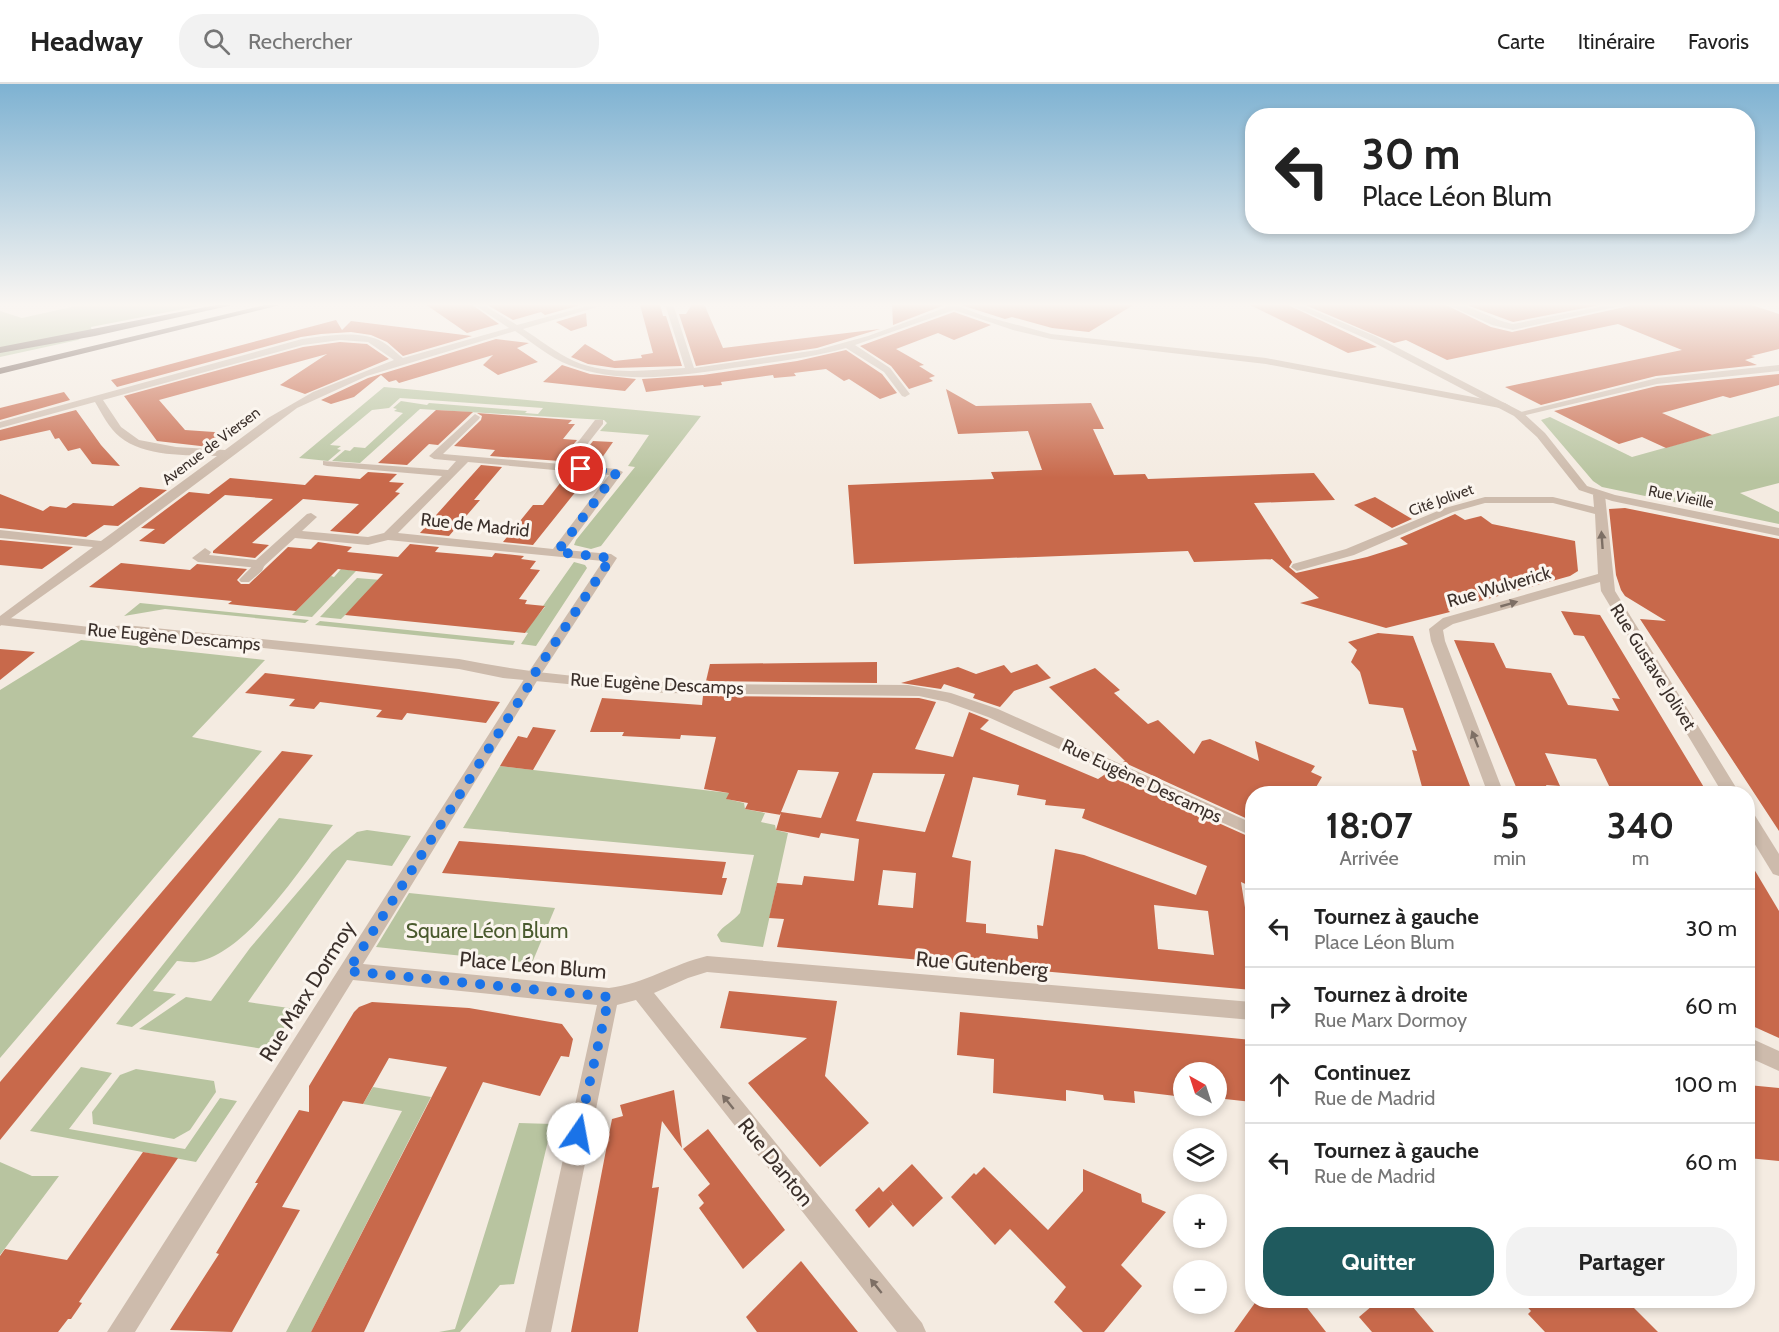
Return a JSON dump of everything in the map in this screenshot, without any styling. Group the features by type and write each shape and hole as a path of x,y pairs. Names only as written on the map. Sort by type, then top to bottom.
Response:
{"highway":[{"path":"0,371 37,362"},
{"path":"0,380 64,362"}],"street":[{"path":"0,425 226,362"},
{"name":"Avenue de Viersen","path":"1,621 279,416 307,399 345,381 397,362"},
{"path":"571,362 583,367 633,374 690,371 757,362"},
{"path":"687,362 690,371"},
{"path":"875,362 887,370 905,394"},
{"path":"1268,362 1505,406"},
{"path":"1418,362 1518,414 1642,384 1779,368"},
{"path":"1418,390 1437,385 1446,376"},
{"path":"98,399 120,431 133,441 166,448 229,453"},
{"name":"Rue Vieille","path":"1518,414 1541,435 1579,484 1599,495 1779,532"},
{"path":"475,417 434,456 617,472 557,552"},
{"path":"564,467 599,422"},
{"name":"Rue de Madrid","path":"388,536 465,459"},
{"path":"327,463 450,473"},
{"name":"Rue Gustave Jolivet","path":"1599,495 1608,591 1727,786"},
{"name":"Cité Jolivet","path":"1297,567 1350,552 1449,510 1485,500 1552,500 1600,512"},
{"path":"205,552 198,558 259,564 311,517"},
{"path":"0,534 106,545"},
{"name":"Rue de Madrid","path":"292,534 368,541 388,536 611,558 533,676"},
{"name":"Rue Wulverick","path":"1493,786 1438,641 1436,629 1448,621 1605,576"},
{"name":"Rue Eugène Descamps","path":"1,621 99,632 126,629 459,664 503,674 676,689 908,690 937,694 993,713 1245,827"},
{"name":"Rue Marx Dormoy","path":"120,1332 533,676"},
{"path":"1755,830 1779,869"},
{"name":"Place Léon Blum","path":"348,971 609,997 641,992 682,971 707,964"},
{"name":"Rue Gutenberg","path":"707,964 1245,1010"},
{"name":"Rue Danton","path":"641,992 913,1332"},
{"path":"538,1332 609,997"},
{"path":"1755,1050 1779,1061"}],"lane":[{"path":"245,580 258,569 259,564"}],"green space":[{"path":"384,387 701,416 601,546 591,549 574,545 635,467 628,466 649,435 600,431 607,423 604,420 420,409 360,463 332,461 345,450 350,451 354,447 365,448 403,413 394,411 397,409 393,408 401,401 427,405 429,403 527,411 525,413 538,414 543,408 400,398 389,408 372,410 330,445 341,446 337,449 341,450 328,461 299,458"},
{"path":"1779,416 1779,483 1740,493 1779,512 1779,524 1602,487 1593,481 1541,420 1550,417 1632,457"},
{"path":"574,562 585,565 587,568 536,646 521,644 528,633 524,632 545,607 543,606"},
{"path":"341,569 356,571 312,617 292,615 331,576 334,577"},
{"path":"357,578 381,580 341,619 320,617"},
{"path":"140,603 309,620 305,623 165,609 124,616"},
{"path":"320,621 515,641 513,645 315,625"},
{"path":"81,640 265,660 192,737 262,751 0,1058 0,690"},
{"path":"500,766 729,793 727,799 744,803 745,809 765,813 761,822 775,825 776,830 788,833 763,947 721,942 717,935 740,913 754,855 463,828"},
{"path":"279,818 333,825 273,905 235,943 215,955 196,962 177,961 153,991 176,994 132,1027 116,1024"},
{"path":"367,830 411,836 392,866 347,860 248,1002 296,1009 270,1050 139,1029 186,997 211,1001 250,948 332,852 357,832"},
{"name":"Square Léon Blum","path":"409,893 555,908 532,963 376,947"},
{"path":"81,1067 112,1073 69,1129 185,1149 220,1098 237,1101 196,1162 30,1131"},
{"path":"136,1069 214,1081 216,1092 190,1130 174,1139 93,1124 92,1112 120,1075"},
{"path":"373,1087 431,1097 311,1332 286,1332 402,1111 363,1104"},
{"path":"519,1123 552,1124 514,1284 500,1285 460,1332 439,1332 455,1329"},
{"path":"0,1162 32,1176 59,1176 0,1255"}],"building":[{"path":"178,362 208,362 117,387 111,380"},
{"path":"247,362 297,362 159,400 185,430 229,433 209,447 157,441 124,396"},
{"path":"315,362 381,362 305,394 280,385"},
{"path":"420,362 469,362 399,383 396,380 389,382 381,375 354,397 331,404 321,400 368,378"},
{"path":"486,362 537,362 498,375 483,365"},
{"path":"584,362 681,362 682,366 615,368"},
{"path":"695,362 721,362 696,366"},
{"path":"789,362 864,362 882,374 897,393 880,399 849,379 844,381 826,369 794,373 796,376 774,378 773,375 721,382 722,385 646,392 642,379 703,375"},
{"path":"885,362 919,362 924,365 919,366 935,376 929,378 933,381 909,389 891,366"},
{"path":"1623,362 1750,362 1757,365 1656,376 1541,405 1505,387"},
{"path":"562,365 590,374 636,379 625,391 543,382"},
{"path":"1779,374 1779,385 1730,398 1723,396 1662,413 1712,435 1666,448 1642,437 1619,444 1554,411 1657,386"},
{"path":"946,389 976,406 1091,403 1104,429 1093,429 1114,475 1145,474 1148,479 1314,473 1335,500 1254,503 1292,562 1289,567 1296,573 1367,557 1408,544 1400,538 1455,514 1465,520 1481,516 1492,524 1575,541 1578,571 1570,576 1448,610 1450,612 1386,628 1300,603 1319,598 1272,559 1194,562 1188,551 854,564 848,485 994,479 991,472 1042,470 1028,431 958,434"},
{"path":"64,392 70,400 0,420 0,408"},
{"path":"76,410 101,445 120,466 92,464 80,448 68,451 59,438 55,439 50,430 0,441 0,430"},
{"path":"436,410 473,412 438,445 429,444 407,465 378,463"},
{"path":"477,413 572,420 568,424 575,424 563,439 577,440 560,461 490,456 495,450 454,446 481,420 482,416"},
{"path":"593,441 613,442 597,465 576,463"},
{"path":"481,465 502,467 474,500 480,500 449,536 420,533"},
{"path":"368,472 397,474 389,482 404,483 395,492 400,493 358,534 330,531 359,504 303,499 252,543 269,545 255,558 213,553 273,499 225,495 164,544 139,541 155,529 141,528 189,492 209,494 230,478 305,485 315,475 360,479"},
{"path":"568,473 589,475 533,545 503,542 533,505 543,505"},
{"path":"140,487 167,490 118,526 104,525 86,537 0,528 0,494 43,511 50,506 66,508 73,503 113,506"},
{"path":"1375,497 1412,519 1392,528 1354,505"},
{"path":"1625,508 1779,539 1779,831 1755,794 1755,786 1749,786 1640,619 1666,621 1625,596 1621,590 1616,575 1609,509"},
{"path":"0,540 73,547 42,569 0,565"},
{"path":"318,542 352,547 347,552 398,557 410,544 439,547 435,552 492,557 495,553 524,556 521,559 536,561 530,569 540,570 519,599 527,600 525,604 545,606 525,633 345,615 383,574 338,569 296,611 228,604 232,601 89,587 121,563 190,570 197,564 247,569 237,580 241,584 249,584 288,547 311,549"},
{"path":"1561,611 1600,615 1703,786 1609,786 1596,759 1545,753 1560,786 1516,786 1454,640 1494,643 1506,668 1551,673 1568,705 1619,711 1612,698 1620,699 1584,636 1574,635"},
{"path":"1378,633 1413,636 1470,786 1422,786 1412,750 1417,751 1403,708 1369,704 1360,672 1351,662 1357,650 1348,642"},
{"path":"0,649 35,652 0,680"},
{"path":"877,662 877,683 706,681 710,664"},
{"path":"1037,664 1051,678 1014,691 1000,707 973,698 975,694 944,684 941,689 901,683 958,667 976,674 1004,665 1011,673"},
{"path":"1095,668 1120,690 1114,693 1148,724 1158,720 1194,754 1202,741 1210,739 1259,761 1255,741 1315,766 1311,772 1322,777 1317,786 1245,786 1245,818 1123,762 1125,761 1049,687"},
{"path":"265,673 500,702 486,723 407,713 402,720 376,717 382,710 320,702 314,709 289,706 295,699 245,693"},
{"path":"703,696 919,698 936,702 915,749 953,757 969,712 989,720 980,729 1098,779 1107,773 1245,835 1245,884 1241,882 1245,907 1245,989 777,947 784,919 769,918 777,883 802,885 804,876 854,881 859,839 821,833 819,838 776,830 780,815 745,809 748,803 726,799 729,793 704,789 716,737 681,735 680,739 622,736 624,732 590,732 602,698 702,705","holes":["798,770 839,772 821,818 781,812","873,773 945,774 925,832 856,821","973,777 1019,785 1017,795 1046,800 1045,805 1085,809 1082,818 1207,866 1196,895 1084,855 1055,849 1043,926 1037,925 1038,939 986,933 986,924 966,922 971,861 952,857","883,870 916,873 913,908 878,905","1154,905 1208,911 1214,955 1158,949"]},
{"path":"533,727 556,730 533,770 500,766 518,736 527,738"},
{"path":"282,751 313,755 0,1140 0,1082"},
{"path":"459,841 726,862 722,878 727,878 722,895 442,873"},
{"path":"1755,871 1779,911 1779,1038 1755,1027"},
{"path":"729,991 837,1001 825,1076 869,1123 820,1167 748,1083 807,1038 720,1028"},
{"path":"372,1002 469,1008 562,1024 573,1039 569,1057 561,1056 540,1096 483,1082 364,1332 311,1332 447,1067 389,1058 363,1104 343,1101 282,1207 300,1210 232,1332 170,1330 219,1254 216,1253 299,1110 309,1112 309,1086 354,1012 359,1007"},
{"path":"960,1012 1245,1039 1245,1101 1227,1099 1227,1062 1173,1062 1173,1096 1134,1091 1135,1103 1104,1100 1103,1095 1066,1090 1066,1101 993,1093 994,1059 957,1055"},
{"path":"1755,1086 1779,1088 1779,1161 1755,1159"},
{"path":"674,1090 682,1148 662,1121 652,1188 659,1187 638,1332 571,1332 612,1119 623,1116 620,1105"},
{"path":"708,1129 785,1230 743,1269 699,1208 704,1203 698,1195 710,1184 683,1149"},
{"path":"143,1152 178,1158 79,1302 82,1303 71,1319 68,1319 58,1332 0,1332 0,1256 5,1249 67,1260"},
{"path":"912,1164 943,1198 913,1227 893,1204 869,1228 855,1210 879,1187 883,1192"},
{"path":"984,1167 1048,1230 1083,1191 1083,1169 1141,1194 1142,1202 1166,1212 1121,1265 1142,1286 1104,1332 1083,1332 1054,1302 1066,1287 1010,1229 995,1245 951,1197 974,1173 976,1175"},
{"path":"801,1261 858,1332 757,1332 746,1317"},
{"path":"1251,1308 1307,1308 1326,1332 1234,1332"},
{"path":"1370,1308 1414,1308 1434,1332 1372,1332 1359,1317"},
{"path":"1528,1308 1634,1308 1658,1332 1545,1332 1528,1314 1531,1311"}],"route":[{"path":"578,1134 609,997 348,971 533,676 611,558 557,552 617,472 581,469"}]}
